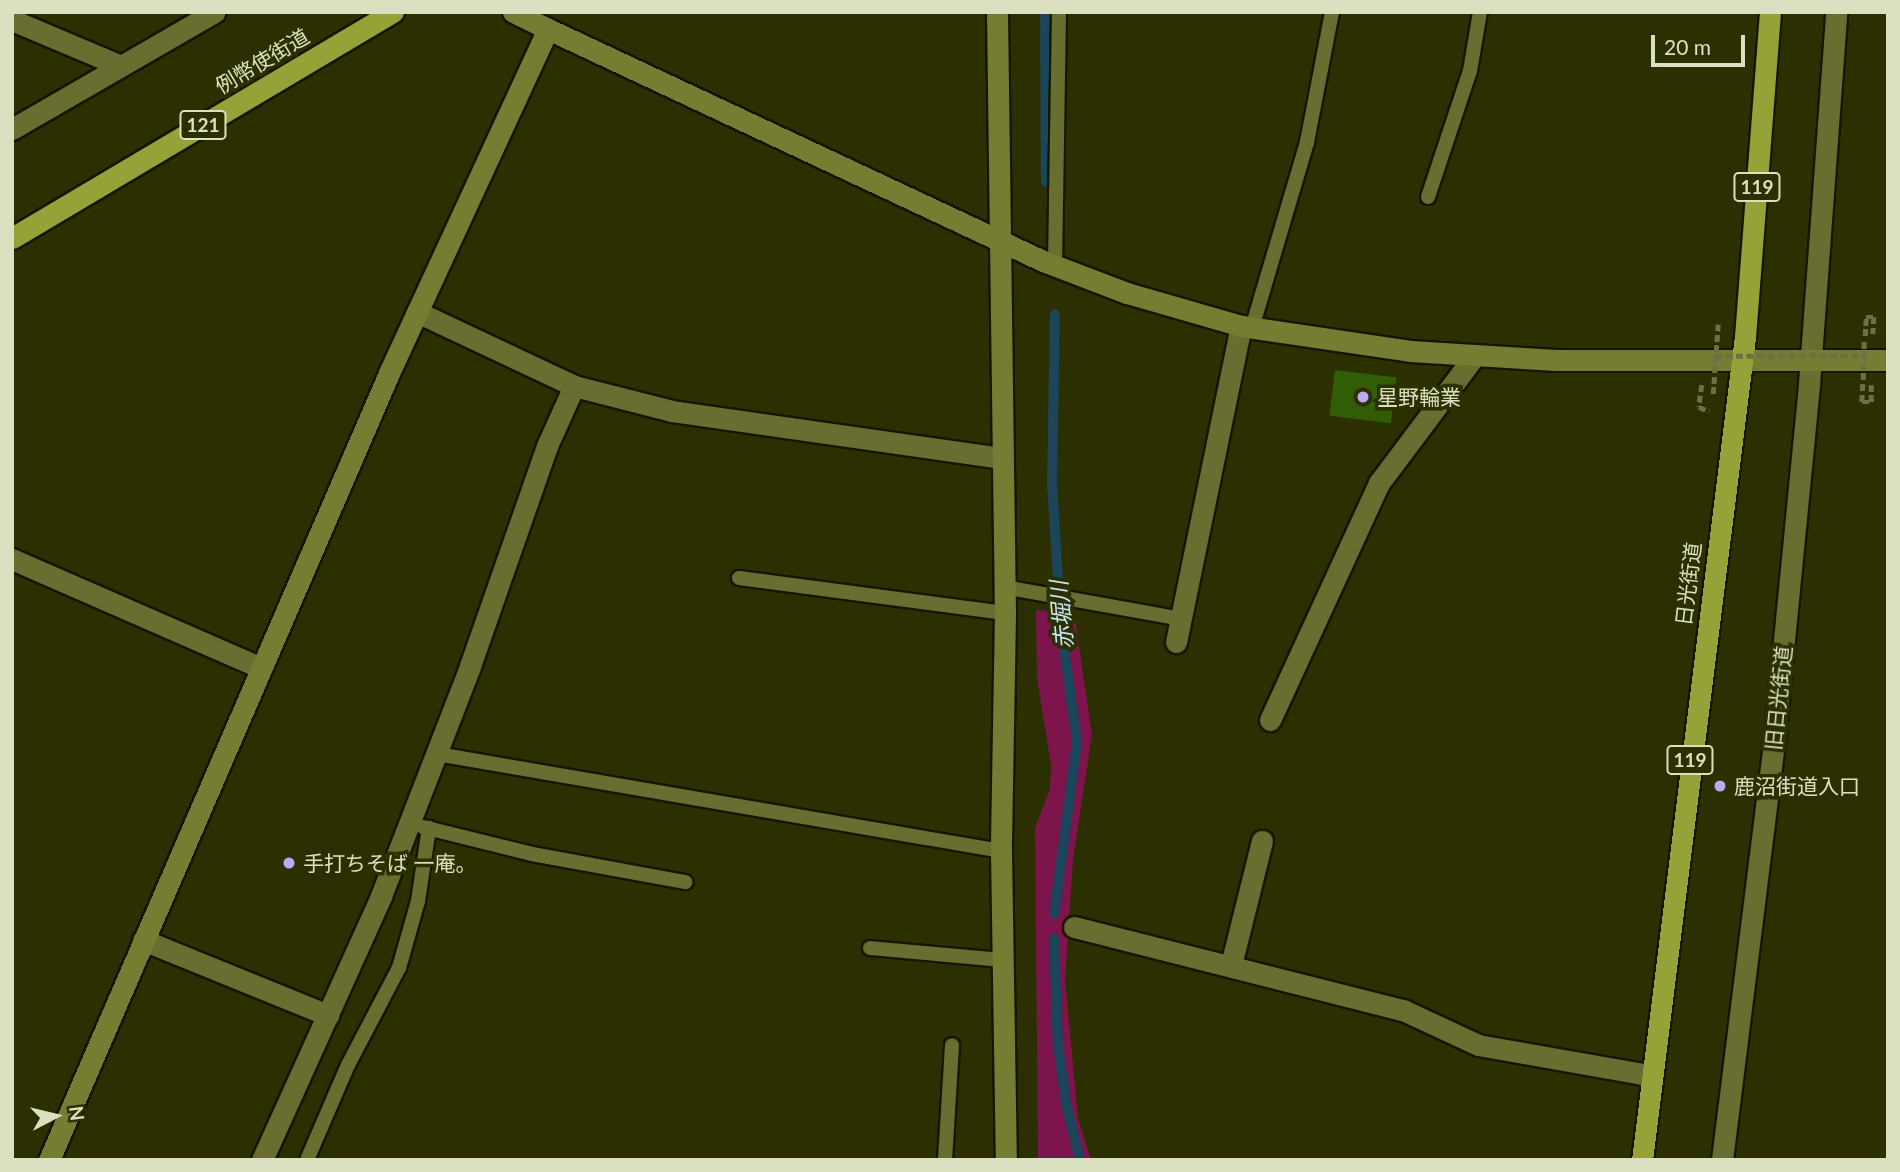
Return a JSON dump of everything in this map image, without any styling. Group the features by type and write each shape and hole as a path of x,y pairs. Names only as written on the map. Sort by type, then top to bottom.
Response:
{"highway":[{"name":"例幣使街道","path":"12,238 393,12"},
{"name":"日光街道","path":"1642,1160 1649,1075 1741,361 1770,12"}],"street":[{"path":"12,129 215,12"},
{"path":"513,12 1055,266 1127,293 1247,327 1410,351 1475,355 1741,361 1888,360"},
{"path":"997,12 1005,613 1001,851 1006,1160"},
{"name":"旧日光街道","path":"1722,1160 1775,732 1811,360 1836,12"},
{"path":"12,20 121,66"},
{"path":"49,1160 417,312 548,29"},
{"path":"417,312 574,386 672,411 1003,458"},
{"path":"1176,642 1247,327"},
{"path":"1270,720 1378,482 1475,355"},
{"path":"262,1160 328,1014 419,826 436,754 547,446 574,386"},
{"path":"12,559 261,668"},
{"path":"1231,965 1262,841"},
{"path":"1074,927 1403,1010 1478,1045 1649,1075"},
{"path":"143,940 328,1014"}],"lane":[{"path":"1055,266 1059,12"},
{"path":"1247,327 1307,142 1332,12"},
{"path":"1428,197 1470,71 1480,12"},
{"path":"739,578 1005,613"},
{"path":"1004,587 1028,588 1181,619"},
{"path":"436,754 1001,851"},
{"path":"307,1160 348,1065 399,968 418,901 419,826 532,854 685,882"},
{"path":"870,948 1003,960"},
{"path":"945,1160 952,1045"}],"path":[{"path":"1871,379 1871,402 1862,402 1866,317 1874,317 1873,343"},
{"path":"1702,382 1699,407 1711,410 1718,324"},
{"path":"1715,356 1863,355"}],"shaded area":[{"path":"1036,610 1074,613 1092,735 1073,859 1065,980 1078,1119 1091,1160 1038,1160 1035,828 1050,789 1051,765 1037,678"}],"building":[{"name":"星野輪業","path":"1335,370 1397,378 1391,423 1329,416"}],"waterway":[{"name":"赤堀川","path":"1045,12 1046,182"},
{"name":"赤堀川","path":"1054,914 1077,742 1061,626 1052,483 1055,314"},
{"name":"赤堀川","path":"1054,939 1058,1046 1066,1104 1080,1160"}],"place":[{"name":"星野輪業","path":"1363,397"},
{"name":"鹿沼街道入口","path":"1720,786"},
{"name":"手打ちそば 一庵。","path":"289,863"}]}
